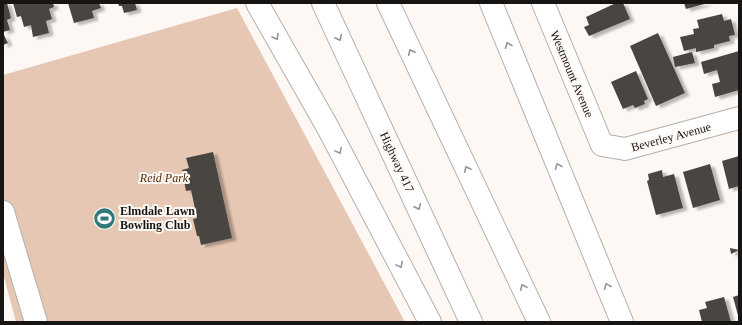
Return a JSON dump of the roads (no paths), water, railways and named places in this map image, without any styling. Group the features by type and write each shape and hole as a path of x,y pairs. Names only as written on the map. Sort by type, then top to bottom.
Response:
{"main road":[{"path":"257,3 327,126 430,322"},
{"name":"Highway 417","path":"323,3 471,322"},
{"path":"388,3 540,322"},
{"path":"491,3 622,322"},
{"name":"Westmount Avenue","path":"543,3 602,145"},
{"name":"Beverley Avenue","path":"602,145 625,149 739,118"},
{"path":"5,226 36,322"}],"place":[{"name":"Elmdale Lawn Bowling Club","path":"104,218"}],"park label":[{"name":"Reid Park","path":"164,178"}]}
